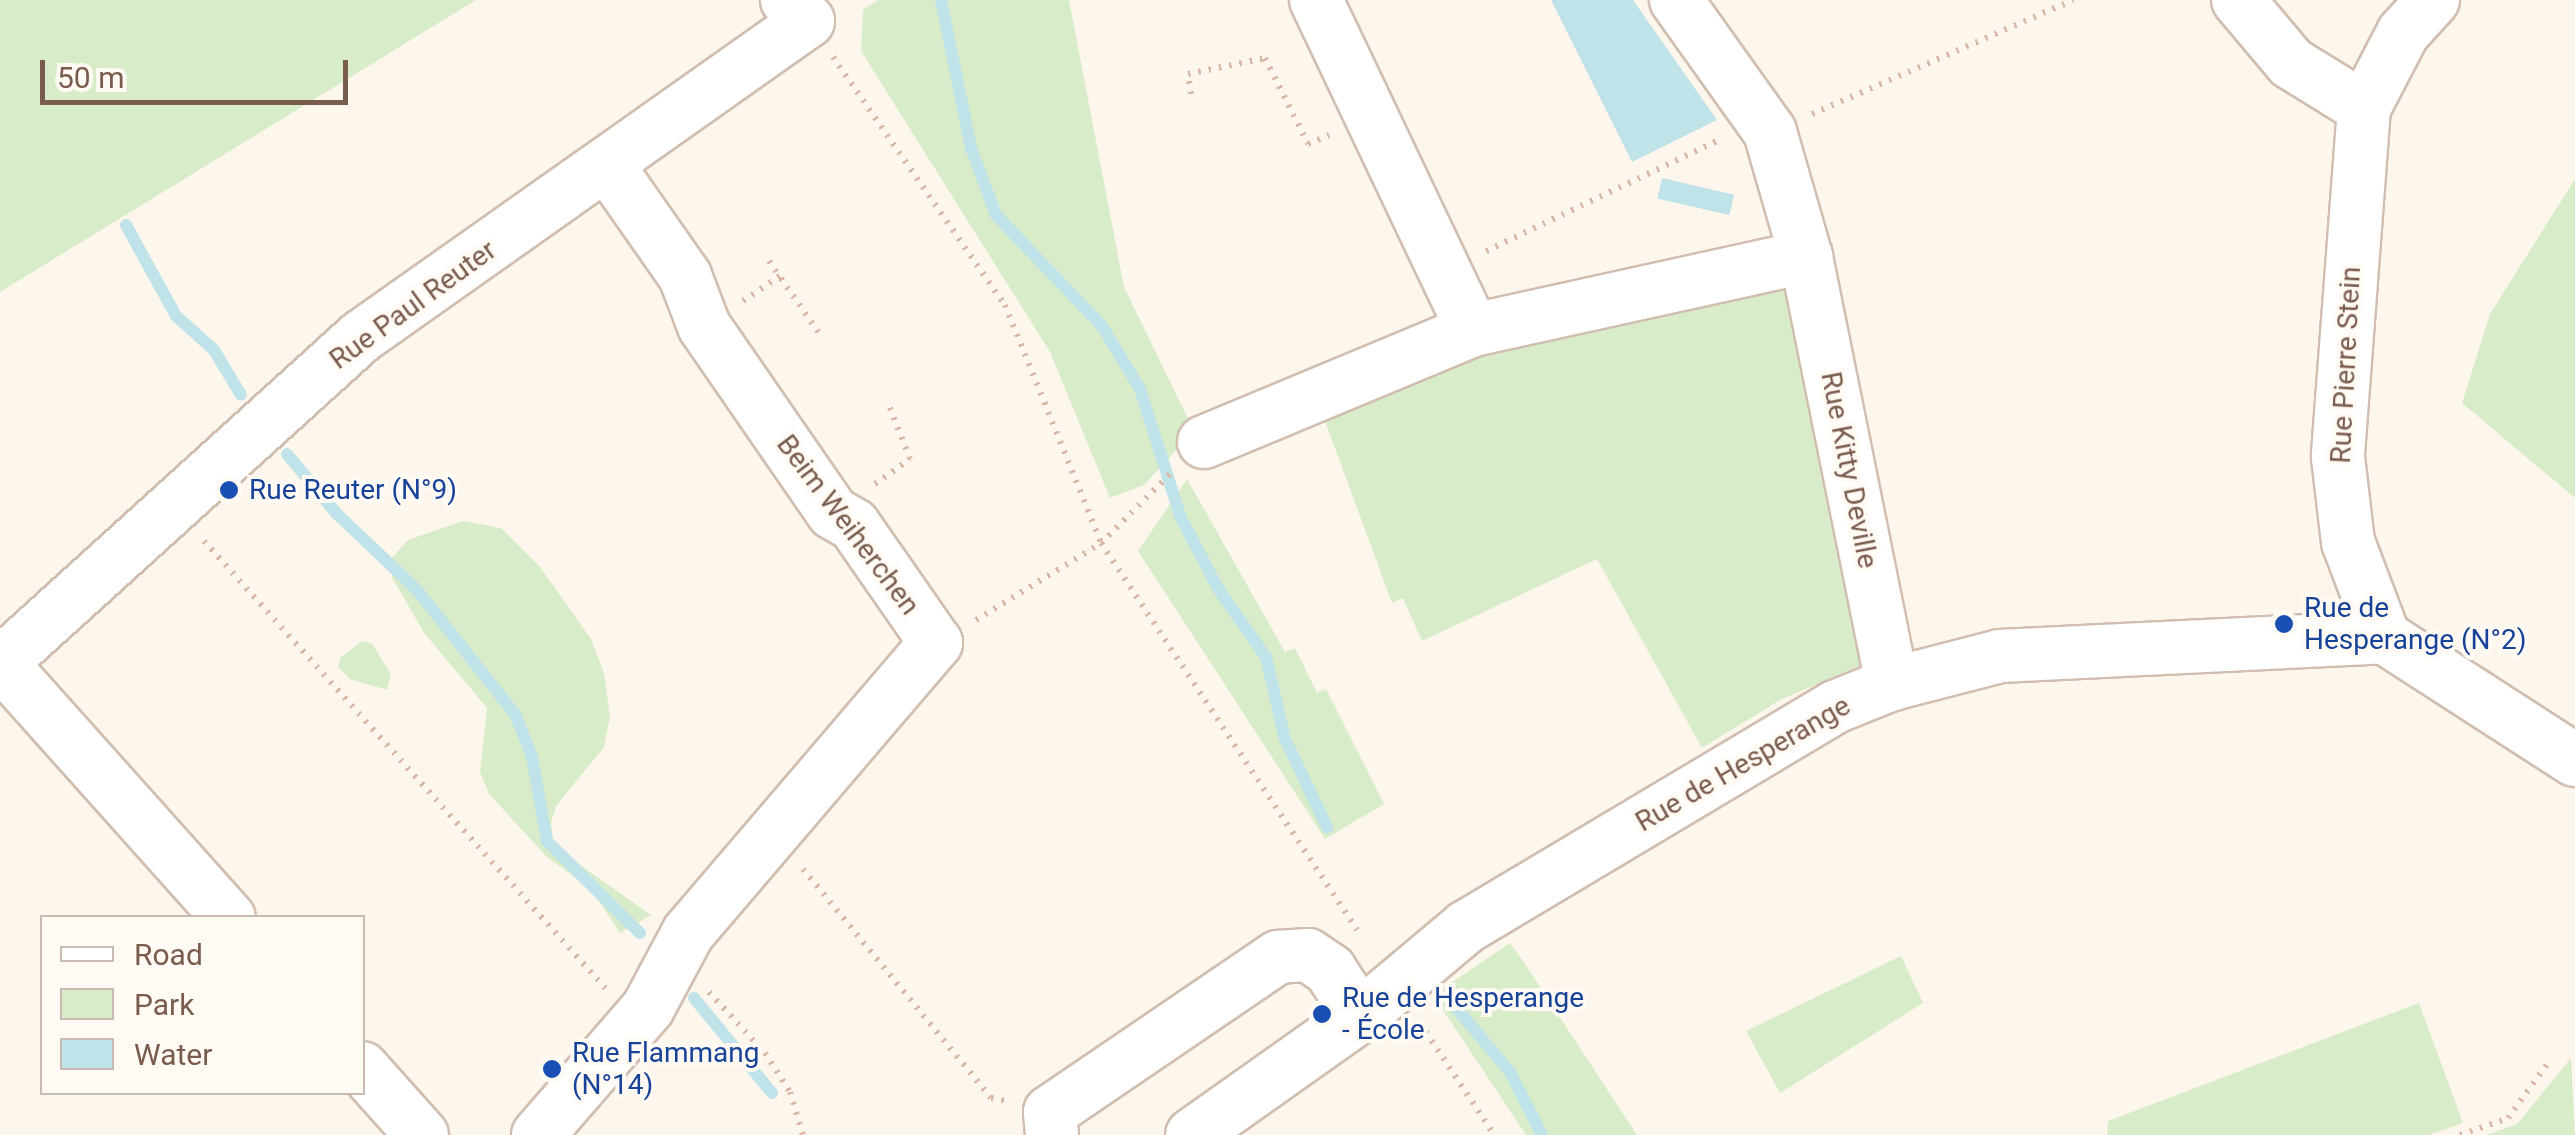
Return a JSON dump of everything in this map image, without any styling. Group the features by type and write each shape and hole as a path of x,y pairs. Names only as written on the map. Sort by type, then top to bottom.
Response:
{"street":[{"path":"1316,0 1473,330"},
{"name":"Rue Kitty Deville","path":"1676,0 1770,132 1806,257 1892,684"},
{"path":"2238,0 2291,63 2364,108"},
{"name":"Rue Pierre Stein","path":"2384,636 2348,542 2338,457 2364,108 2403,34 2433,0"},
{"name":"Rue Paul Reuter","path":"1,663 362,336 608,166 798,10"},
{"name":"Beim Weiherchen","path":"538,1135 630,1002 936,643 854,525 833,513 704,326 685,276 608,166"},
{"path":"1204,442 1473,330 1806,257"},
{"path":"2384,636 2575,760"},
{"name":"Rue de Hesperange","path":"1192,1135 1360,1016 1466,928 1757,750 1892,684 2000,656 2384,636"},
{"path":"1,663 225,915"},
{"path":"1051,1124 1278,957 1308,955 1330,970 1360,1016"},
{"path":"365,1071 422,1135"}],"path":[{"path":"798,10 1005,305 1102,543 1368,946"},
{"path":"1191,94 1188,74 1265,58 1308,144 1371,116"},
{"path":"769,261 821,336"},
{"path":"884,478 910,459 888,404"},
{"path":"936,643 1102,543 1152,492"},
{"path":"174,507 630,1002"},
{"path":"774,833 990,1098 1051,1124"},
{"path":"702,985 765,1052 790,1092 802,1135"},
{"path":"1414,1014 1494,1135"},
{"path":"2460,1135 2508,1118 2548,1063"}],"green space":[{"path":"0,0 476,0 0,292"},
{"path":"878,0 1069,0 1124,287 1194,431 1144,485 1110,498 1050,352 861,51 863,10"},
{"path":"2575,179 2575,498 2462,403 2490,314"},
{"path":"1789,284 1864,664 1780,700 1702,748 1597,559 1422,641 1403,598 1392,603 1322,413 1495,350"},
{"path":"1187,479 1285,652 1295,648 1317,693 1326,689 1384,804 1325,839 1138,551"},
{"path":"463,521 501,528 540,567 591,639 604,673 610,717 604,747 556,806 551,823 553,840 566,855 651,915 620,933 591,889 547,857 489,794 480,772 487,708 425,634 392,578 392,558 408,540"},
{"path":"362,641 372,644 391,674 387,690 350,679 338,667 340,658"},
{"path":"1510,943 1637,1135 1526,1135 1433,995"},
{"path":"1901,956 1923,1003 1780,1093 1746,1031"},
{"path":"2419,1003 2463,1123 2429,1135 2107,1135 2108,1121"},
{"path":"2571,1058 2575,1135 2486,1135 2517,1124"}],"water":[{"path":"1551,0 1633,0 1717,120 1632,162"},
{"path":"1662,178 1734,195 1729,215 1657,198"}],"waterway":[{"path":"941,0 971,148 996,215 1102,326 1140,389 1181,518 1219,590 1266,657 1285,739 1327,827"},
{"path":"126,225 176,316 214,350 241,395"},
{"path":"287,454 337,514 417,590 515,714 532,757 547,841 640,933"},
{"path":"694,998 772,1093"},
{"path":"1451,1002 1510,1072 1542,1135"}],"place":[{"name":"Rue Reuter (N°9)","path":"229,490"},
{"name":"Rue de Hesperange (N°2)","path":"2284,624"},
{"name":"Rue de Hesperange - École","path":"1322,1014"},
{"name":"Rue Flammang (N°14)","path":"552,1069"}]}
